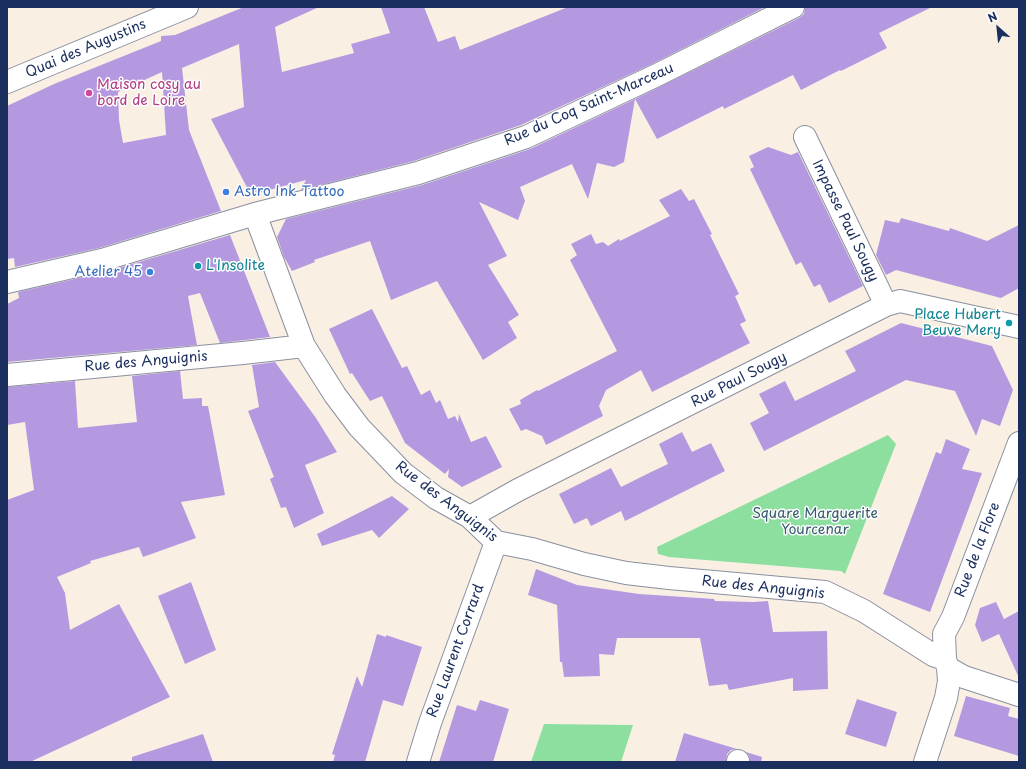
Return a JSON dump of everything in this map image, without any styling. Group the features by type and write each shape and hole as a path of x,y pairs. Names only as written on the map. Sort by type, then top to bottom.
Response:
{"street":[{"name":"Quai des Augustins","path":"7,82 187,7"},
{"name":"Rue du Coq Saint-Marceau","path":"7,282 102,260 255,214 418,173 526,137 657,75 793,7"},
{"name":"Impasse Paul Sougy","path":"805,137 886,305"},
{"path":"255,214 304,346"},
{"name":"Rue Paul Sougy","path":"470,517 518,490 886,305 900,301 1019,327"},
{"name":"Rue des Anguignis","path":"7,375 304,346 334,395 358,427 403,473 436,498 470,517 496,542 532,549 584,564 626,573 825,592 864,611 947,663 964,677 1019,695"},
{"name":"Rue de la Flore","path":"925,762 946,698 949,681 944,634 953,617 1019,443"},
{"name":"Rue Laurent Corrard","path":"418,762 496,542"}],"green space":[{"name":"Square Marguerite Yourcenar","path":"888,435 896,444 845,574 841,571 669,557 658,554 657,547"},
{"path":"544,724 633,725 621,762 531,762"}],"building":[{"path":"244,7 319,7 275,27 282,72 354,53 351,44 390,33 381,7 424,7 438,42 455,36 460,50 568,7 765,7 652,64 521,125 414,161 301,190 306,180 251,195 211,119 244,107 239,44 182,68 189,130 221,211 99,248 15,267 14,258 7,259 7,106 54,84 161,41 161,36 175,35","holes":["162,72 166,135 123,143 119,120 118,92"]},
{"path":"805,7 932,7 879,33 887,48 841,71 840,70 801,90 793,75 724,109 723,106 657,139 635,99 799,18 804,14"},
{"path":"635,99 624,162 614,167 597,163 588,199 572,164 520,187 525,201 518,220 479,202 507,256 488,265 519,315 508,322 517,338 483,360 437,281 391,300 370,241 314,260 315,262 292,271 284,257 277,237 286,219 422,185 530,149"},
{"path":"768,147 791,155 798,152 863,286 829,303 820,284 814,287 801,262 796,265 750,169 754,167 749,156"},
{"path":"681,189 689,201 694,199 712,234 710,235 739,294 735,296 746,321 740,324 750,343 652,392 641,370 606,390 599,406 603,416 546,445 542,436 526,429 521,431 509,409 521,404 520,400 537,390 538,391 617,351 570,260 577,255 571,244 591,234 596,244 603,242 608,246 619,239 620,241 670,216 659,200"},
{"path":"901,218 949,231 950,228 987,241 1019,225 1019,288 1001,298 896,270 886,275 876,255 885,220 899,223"},
{"path":"230,235 270,337 220,343 200,293 188,296 197,345 7,362 7,304 19,298 18,292 105,272"},
{"path":"372,309 402,368 407,366 421,395 430,390 436,403 440,400 448,419 455,416 458,422 459,414 471,442 486,436 502,467 462,487 448,477 449,469 445,474 405,443 382,396 370,401 352,373 350,374 329,329"},
{"path":"901,323 992,346 1013,390 1000,426 982,419 976,436 955,391 906,380 764,451 750,423 769,413 759,394 785,381 795,401 856,371 845,351"},
{"path":"275,362 316,418 337,452 305,465 324,513 294,528 286,507 281,508 270,479 274,477 248,411 259,407 252,365"},
{"path":"180,371 183,399 202,398 202,406 208,406 225,495 181,502 196,538 143,557 139,547 90,561 91,563 57,577 65,593 70,630 119,604 170,697 30,762 7,762 7,500 34,490 25,422 7,425 7,387 75,381 78,428 137,422 132,376"},
{"path":"682,432 692,452 711,443 725,471 625,521 621,511 591,526 587,518 574,524 559,494 611,468 621,487 668,464 659,444"},
{"path":"946,439 970,449 962,469 982,473 930,612 883,594 936,452 941,454"},
{"path":"392,496 409,509 379,538 372,530 322,546 317,534"},
{"path":"536,569 577,585 639,594 714,599 715,601 768,601 773,632 827,631 828,689 793,691 793,678 729,690 727,684 709,686 700,638 617,638 614,655 599,654 600,676 564,677 562,662 560,662 557,605 528,595"},
{"path":"191,582 216,650 185,664 158,596"},
{"path":"996,602 1004,619 1019,611 1019,678 999,634 982,642 975,625 980,608"},
{"path":"377,634 386,637 386,635 422,647 403,706 383,700 365,762 333,762 335,755 332,754 357,676 362,687"},
{"path":"966,696 1010,708 1008,716 1019,719 1019,756 954,736"},
{"path":"857,699 897,712 886,747 845,734"},
{"path":"480,700 509,709 493,762 439,762 457,705 476,711"},
{"path":"684,733 737,749 731,750 727,754 726,762 675,762"},
{"path":"203,734 213,762 132,762 132,757"},
{"path":"746,752 762,757 761,762 750,762 749,755"}],"place":[{"name":"Maison cosy au bord de Loire","path":"89,93"},
{"name":"Astro Ink Tattoo","path":"226,192"},
{"name":"L'Insolite","path":"198,266"},
{"name":"Atelier 45","path":"150,272"},
{"name":"Place Hubert Beuve Mery","path":"1009,323"}]}
